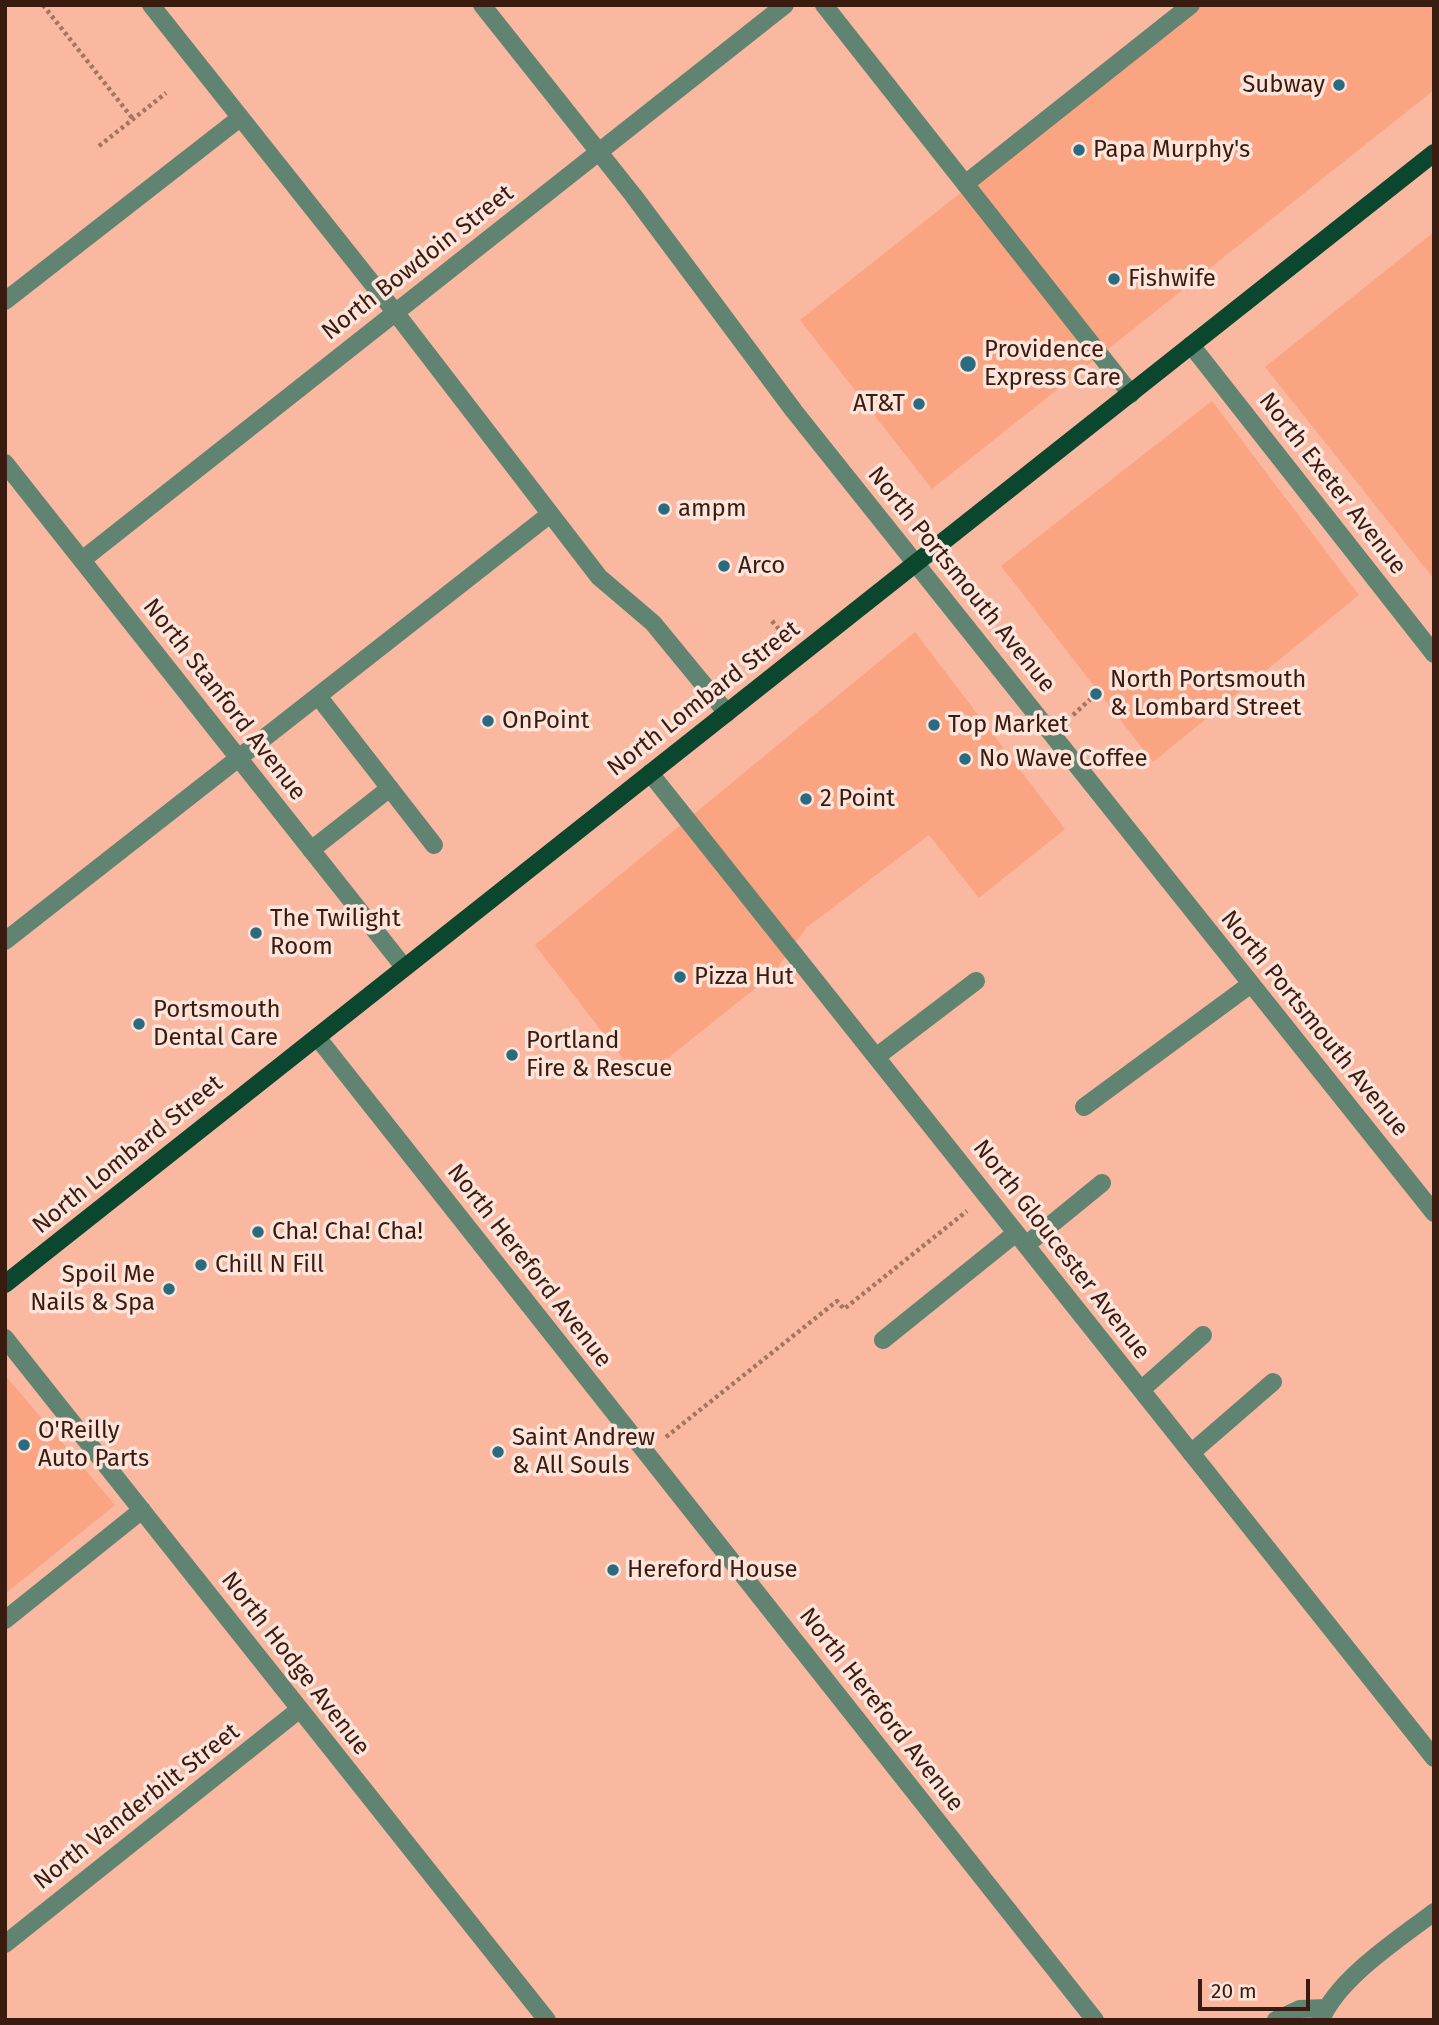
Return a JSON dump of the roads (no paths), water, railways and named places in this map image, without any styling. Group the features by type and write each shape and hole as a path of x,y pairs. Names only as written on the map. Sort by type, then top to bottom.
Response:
{"main road":[{"name":"North Lombard Street","path":"5,1284 1434,153"}],"street":[{"path":"150,5 395,312 599,577 653,623 726,713"},
{"name":"North Portsmouth Avenue","path":"482,5 598,152 794,411 1434,1213"},
{"name":"North Bowdoin Street","path":"82,560 786,5"},
{"path":"824,5 1131,394"},
{"path":"965,184 1191,5"},
{"path":"5,301 240,118"},
{"name":"North Exeter Avenue","path":"1191,345 1434,654"},
{"name":"North Stanford Avenue","path":"5,463 404,967"},
{"path":"5,941 549,515"},
{"path":"318,696 434,845"},
{"name":"North Gloucester Avenue","path":"650,773 1434,1758"},
{"path":"311,850 390,788"},
{"path":"876,1057 976,981"},
{"path":"1084,1107 1251,984"},
{"name":"North Hereford Avenue","path":"317,1037 1095,2020"},
{"path":"883,1340 1102,1182"},
{"path":"1141,1390 1203,1335"},
{"name":"North Hodge Avenue","path":"5,1338 547,2020"},
{"path":"1191,1453 1273,1382"},
{"path":"5,1620 142,1510"},
{"name":"North Vanderbilt Street","path":"5,1944 300,1709"},
{"path":"1276,2020 1300,2009 1324,2014 1338,1991 1354,1976 1434,1912"}],"place":[{"name":"Subway","path":"1339,85"},
{"name":"Papa Murphy's","path":"1079,150"},
{"name":"Fishwife","path":"1114,279"},
{"name":"Providence Express Care","path":"968,364"},
{"name":"AT&T","path":"919,404"},
{"name":"ampm","path":"664,509"},
{"name":"Arco","path":"724,566"},
{"name":"North Portsmouth & Lombard Street","path":"1096,694"},
{"name":"OnPoint","path":"488,721"},
{"name":"Top Market","path":"934,725"},
{"name":"No Wave Coffee","path":"965,759"},
{"name":"2 Point","path":"806,799"},
{"name":"The Twilight Room","path":"256,933"},
{"name":"Pizza Hut","path":"680,977"},
{"name":"Portsmouth Dental Care","path":"139,1024"},
{"name":"Portland Fire & Rescue","path":"512,1055"},
{"name":"Cha! Cha! Cha!","path":"258,1232"},
{"name":"Chill N Fill","path":"201,1265"},
{"name":"Spoil Me Nails & Spa","path":"169,1289"},
{"name":"O'Reilly Auto Parts","path":"24,1445"},
{"name":"Saint Andrew & All Souls","path":"498,1452"},
{"name":"Hereford House","path":"613,1570"}]}
